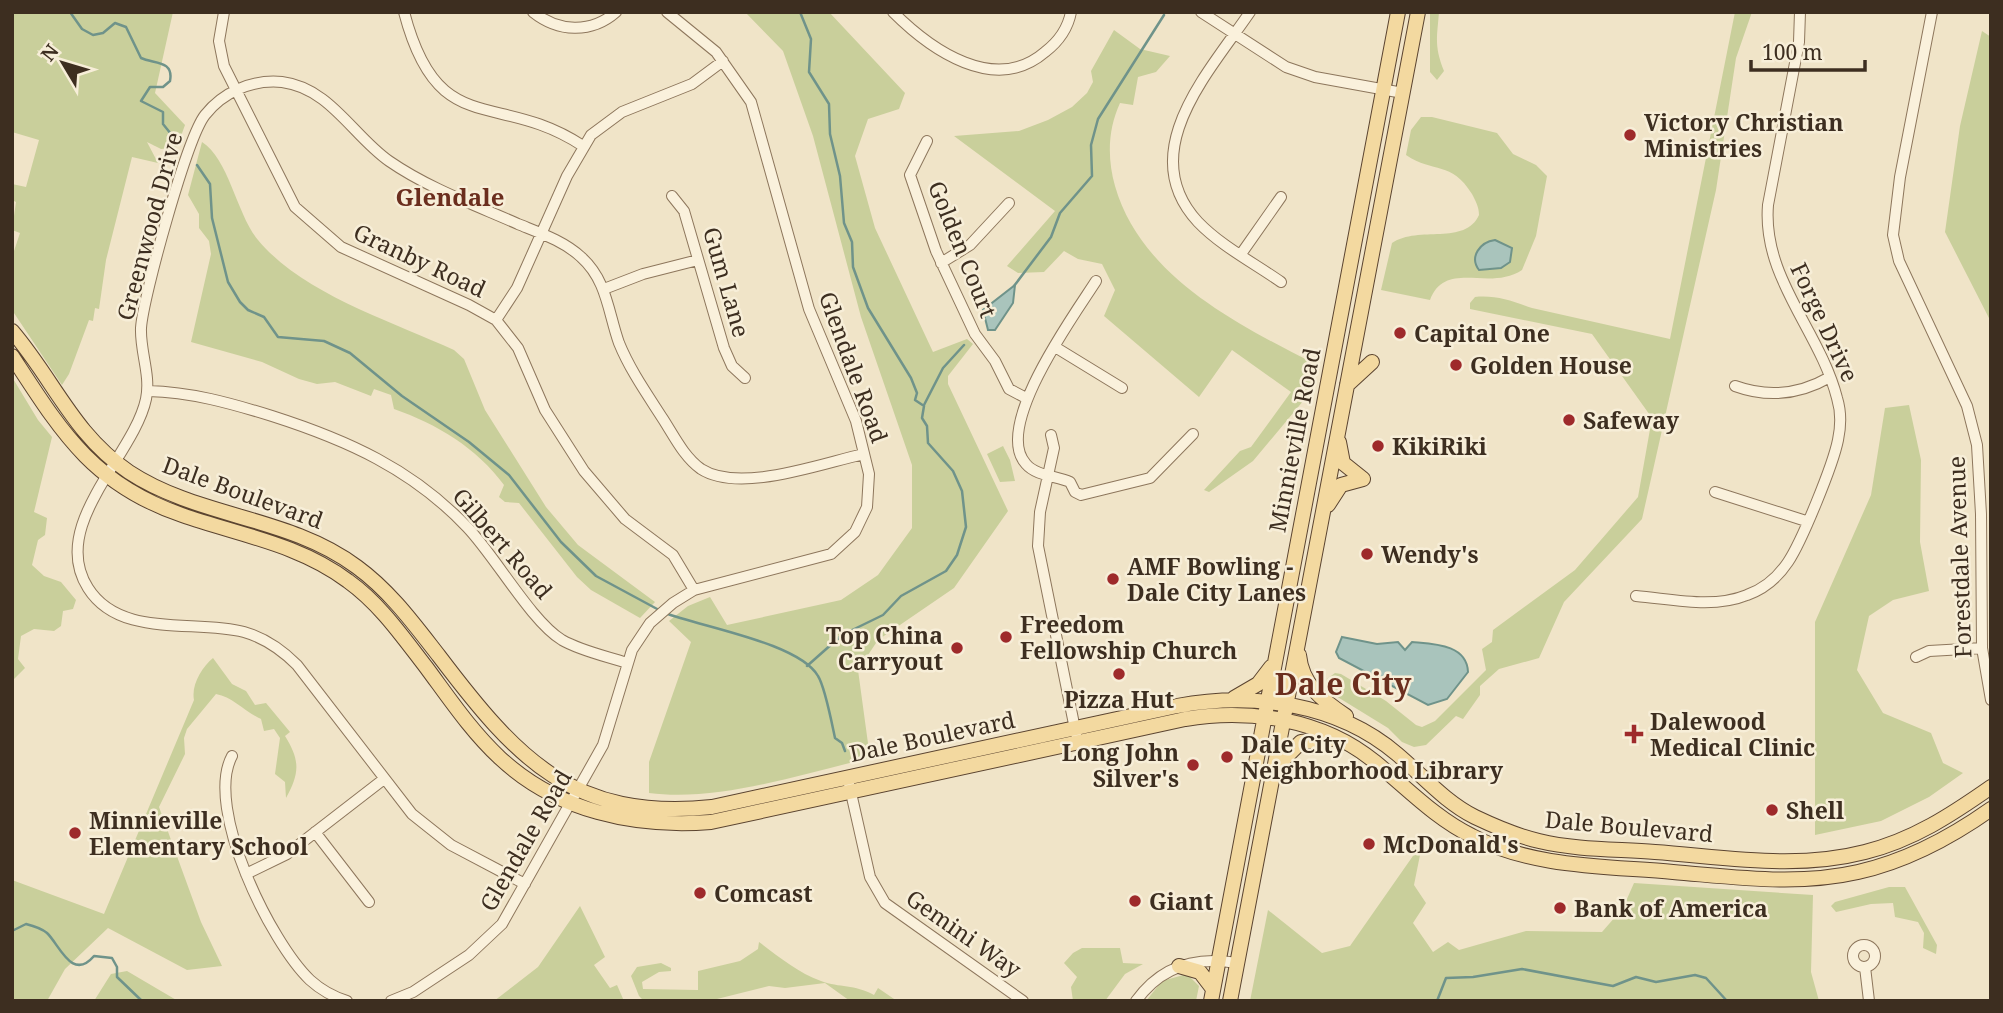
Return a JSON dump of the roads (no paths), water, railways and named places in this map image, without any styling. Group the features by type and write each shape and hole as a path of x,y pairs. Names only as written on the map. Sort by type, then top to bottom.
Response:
{"main road":[{"name":"Minnieville Road","path":"1212,995 1398,12"},
{"name":"Minnieville Road","path":"1230,1001 1418,12"},
{"name":"Dale Boulevard","path":"12,331 33,357 72,419 114,461 170,493 288,530 315,541 358,567 392,598 496,730 574,797"},
{"name":"Dale Boulevard","path":"12,356 61,432 105,474 160,507 293,550 348,580 388,618 499,757 536,786 574,797 630,820 687,824 735,817 849,785 1075,729 1192,703 1228,700 1266,709 1283,720 1341,740 1373,760 1441,817 1464,832 1518,854 1561,863 1751,878 1830,877 1881,867 1923,850 1964,829 1991,809"},
{"path":"1346,386 1372,362"},
{"path":"1321,519 1339,486 1363,479 1343,463 1338,430"},
{"path":"1298,641 1301,671 1305,681 1363,731"},
{"path":"1228,700 1258,684 1275,659"},
{"name":"Dale Boulevard","path":"849,785 1078,744 1185,719 1286,704 1323,713 1363,731 1396,753 1441,794 1472,815 1525,838 1582,847 1774,862 1820,860 1867,851 1918,833 1954,813 1991,787"},
{"path":"1221,715 1247,724 1260,744"},
{"path":"1275,769 1289,751 1301,742 1315,739 1341,740"},
{"path":"1179,966 1200,972 1212,995"}],"street":[{"name":"Granby Road","path":"224,12 220,52 235,91 288,195 320,231 351,252 469,304 496,320 518,348 545,410 596,488 625,519 673,555 694,590"},
{"path":"404,12 421,62 448,94 475,108 542,124 583,146"},
{"path":"533,12 552,24 571,28 596,24 616,12"},
{"name":"Glendale Road","path":"391,1001 413,992 483,944 502,924 574,797 611,725 627,663 650,624 673,603 694,590 811,562 842,547 855,532 867,507 870,485 851,407 808,309 757,118 743,88 723,61 701,38 667,12"},
{"path":"893,12 963,62 997,71 1020,67 1040,57 1058,39 1072,12"},
{"path":"1201,12 1272,59 1299,72 1403,93"},
{"path":"1250,12 1181,117 1174,139 1173,165 1178,188 1191,214 1208,231 1281,282"},
{"name":"Forge Drive","path":"1636,596 1721,602 1756,592 1779,574 1788,562 1839,438 1838,401 1830,377 1777,269 1767,232 1768,205 1798,43 1800,12"},
{"name":"Forestdale Avenue","path":"1932,12 1898,189 1894,234 1899,261 1967,406 1978,445 1982,514 1982,648 1991,700"},
{"path":"496,320 517,288 583,146 610,119 692,84 723,61"},
{"name":"Greenwood Drive","path":"525,884 439,837 412,814 297,665 277,647 254,635 232,629 135,619 111,610 94,598 81,572 79,548 88,512 105,474 137,428 148,391 141,338 143,312 186,160 201,121 218,102 235,91 269,82 303,88 324,99 359,136 391,162 436,187 541,234 580,255 604,289 619,341 635,375 685,453 701,468 719,477 750,479 864,454"},
{"name":"Golden Court","path":"927,141 910,175 941,263 975,334 995,361 1007,386 1012,392 1026,398"},
{"name":"Gum Lane","path":"672,196 684,211 724,348 732,366 745,378"},
{"path":"1241,254 1281,197"},
{"path":"941,263 970,245 1009,203"},
{"path":"604,289 636,276 698,260"},
{"path":"1096,281 1026,398 1020,455 1029,468 1070,482 1079,495 1142,482 1156,474 1193,434"},
{"path":"1055,347 1122,388"},
{"path":"1735,386 1758,393 1785,393 1808,388 1830,377"},
{"name":"Gilbert Road","path":"148,391 181,393 222,401 327,434 387,462 434,496 470,529 552,632 572,645 627,663"},
{"path":"1051,435 1054,448 1039,519 1040,566 1078,744"},
{"path":"1715,492 1806,521"},
{"path":"1916,657 1929,650 1982,648"},
{"path":"232,756 226,776 228,803 246,874 268,922 290,957 312,982 348,1001"},
{"path":"246,874 276,861 384,779"},
{"name":"Gemini Way","path":"849,785 870,877 885,903 908,922 1023,1001"},
{"path":"316,832 369,902"},
{"path":"1136,1001 1152,982 1179,966 1218,960 1237,963"},
{"path":"1865,967 1869,1001"}],"water":[{"path":"1495,240 1512,248 1510,262 1501,268 1479,270 1475,260 1478,251"},
{"path":"1015,285 1013,303 995,330 988,330 983,310"},
{"path":"1342,637 1377,644 1398,642 1405,650 1412,642 1448,647 1462,656 1468,672 1447,699 1428,705 1339,658 1336,652"}],"waterway":[{"path":"70,12 82,29 93,35 103,33 115,23 126,27 141,58 169,69 170,81 163,87 150,87 141,101 163,112 163,124 175,139"},
{"path":"800,12 811,39 809,72 829,104 830,134 840,176 844,223 852,242 853,267 868,308 911,378 917,393 915,400 924,406 922,418 927,426 928,443 953,471 962,491 966,527 957,555 946,571 901,596 883,615 842,635 807,666"},
{"path":"1014,286 1051,237 1060,213 1092,176 1091,145 1098,119 1164,15"},
{"path":"197,165 210,184 212,218 228,282 248,310 264,317 278,337 324,341 350,353 402,396 469,442 509,475 561,542 596,576 659,610"},
{"path":"924,405 943,368 964,345"},
{"path":"665,613 771,645 807,664 821,681 835,738 842,743 845,751"},
{"path":"12,931 26,924 40,928 67,958 79,965 94,956 112,958 117,967 117,977 142,1001"},
{"path":"1437,1001 1446,978 1473,977 1522,969 1613,986 1636,977 1656,982 1695,975 1706,978 1727,1001"},
{"path":"1286,1001 1292,1001"}],"place":[{"name":"Victory Christian Ministries","path":"1630,135"},
{"name":"Capital One","path":"1400,333"},
{"name":"Golden House","path":"1456,365"},
{"name":"Safeway","path":"1569,420"},
{"name":"KikiRiki","path":"1378,446"},
{"name":"Wendy's","path":"1367,554"},
{"name":"AMF Bowling - Dale City Lanes","path":"1113,579"},
{"name":"Freedom Fellowship Church","path":"1006,637"},
{"name":"Top China Carryout","path":"957,648"},
{"name":"Pizza Hut","path":"1119,674"},
{"name":"Dalewood Medical Clinic","path":"1634,734"},
{"name":"Dale City Neighborhood Library","path":"1227,757"},
{"name":"Long John Silver's","path":"1193,765"},
{"name":"Shell","path":"1772,810"},
{"name":"Minnieville Elementary School","path":"75,833"},
{"name":"McDonald's","path":"1369,844"},
{"name":"Comcast","path":"700,893"},
{"name":"Giant","path":"1135,901"},
{"name":"Bank of America","path":"1560,908"}],"district":[{"name":"Glendale","path":"450,196"},
{"name":"Dale City","path":"1343,683"}]}
